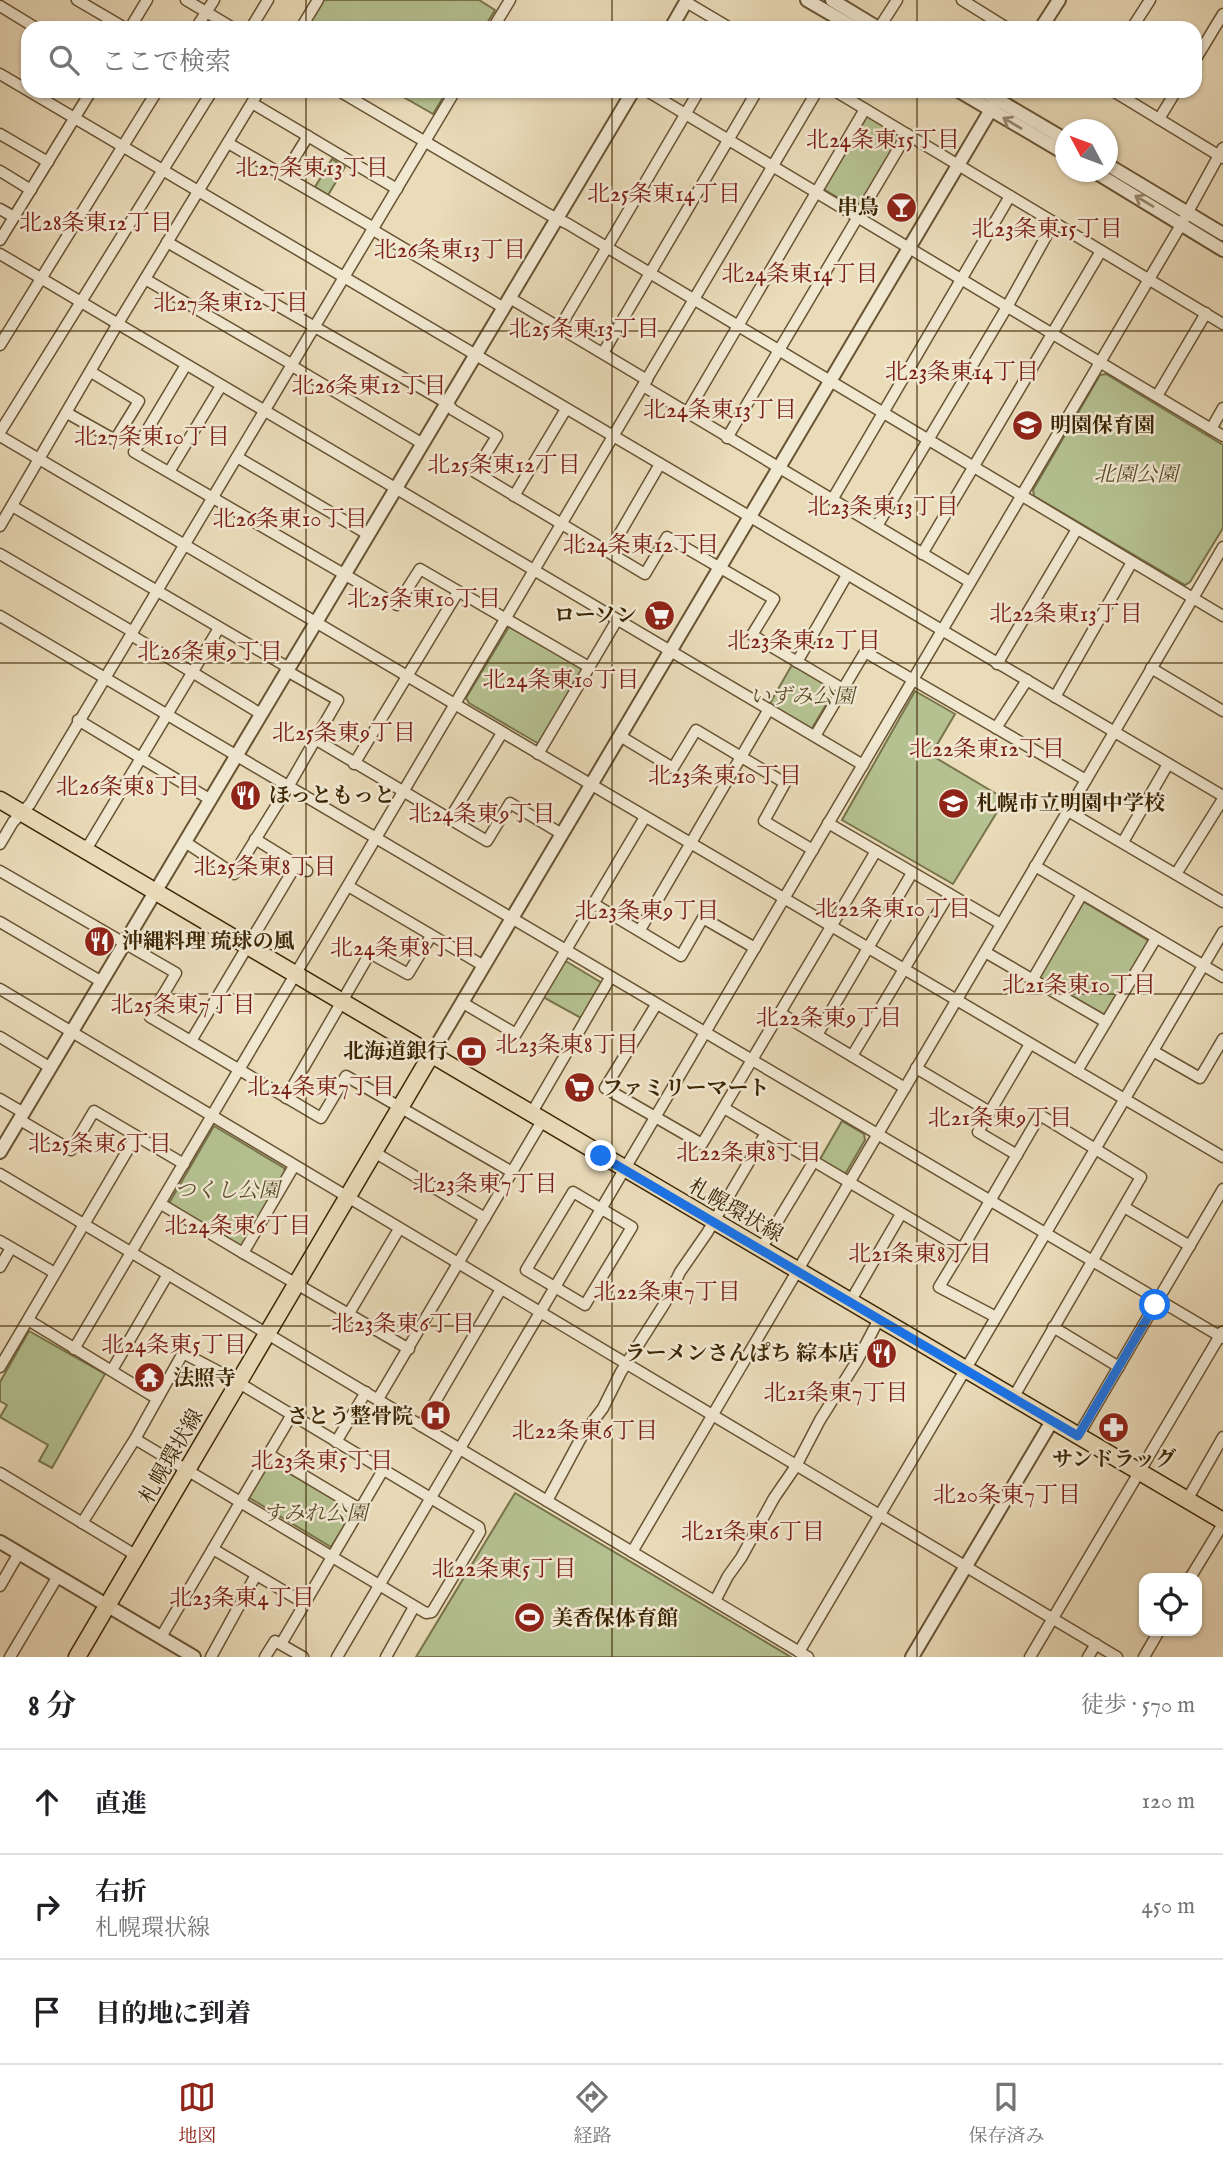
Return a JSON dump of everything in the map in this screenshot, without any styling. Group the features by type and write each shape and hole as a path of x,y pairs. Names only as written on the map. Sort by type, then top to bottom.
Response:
{"main road":[{"path":"0,800 432,1055"},
{"name":"札幌環状線","path":"78,1657 432,1055 1223,1523"}],"street":[{"path":"77,0 114,21"},
{"path":"132,21 147,0"},
{"path":"186,0 221,21"},
{"path":"200,21 214,0"},
{"path":"255,21 268,0"},
{"path":"305,21 318,0"},
{"path":"495,0 508,3 497,21"},
{"path":"807,0 848,21"},
{"path":"831,0 852,21"},
{"path":"883,21 897,0"},
{"path":"1046,21 1059,0"},
{"path":"1136,21 1150,0"},
{"path":"675,21 687,1 719,21"},
{"path":"965,1 996,21"},
{"path":"0,6 25,21"},
{"path":"1202,48 1223,14"},
{"path":"0,75 21,87"},
{"path":"39,98 1223,798 1176,874"},
{"path":"0,240 87,98"},
{"path":"0,345 153,98"},
{"path":"208,98 0,434 1223,1157"},
{"path":"0,526 117,325 255,98"},
{"path":"351,98 607,247 1223,616"},
{"path":"0,844 30,804 451,98"},
{"path":"0,1152 630,98"},
{"path":"658,98 1223,436"},
{"path":"560,327 695,98"},
{"path":"603,353 753,98"},
{"path":"74,1349 813,98"},
{"path":"847,98 1223,324"},
{"path":"337,1657 1222,154 1125,98"},
{"path":"1160,119 1173,98"},
{"path":"996,100 1055,134"},
{"path":"996,100 1055,146"},
{"path":"432,1055 996,100"},
{"path":"252,103 397,189"},
{"path":"687,413 865,109"},
{"path":"0,134 48,162"},
{"path":"727,438 907,134"},
{"path":"284,175 308,136"},
{"path":"228,143 373,229 507,303 560,327 603,353 727,438 970,582"},
{"path":"1118,171 1223,234"},
{"path":"0,172 31,190"},
{"path":"1110,182 1223,250"},
{"path":"832,500 1010,196"},
{"path":"0,209 14,217"},
{"path":"877,526 1007,307 1054,222"},
{"path":"167,242 447,403 453,410 497,436 475,472 645,574 667,537 774,599 752,635 843,689"},
{"path":"922,554 1101,251"},
{"path":"0,254 863,765"},
{"path":"145,279 423,444"},
{"path":"1157,396 1206,313"},
{"path":"186,365 134,452 397,605 420,569 589,667"},
{"path":"68,412 115,440 139,401 91,372"},
{"path":"169,472 221,386"},
{"path":"1211,429 1223,408"},
{"path":"514,496 566,409"},
{"path":"237,457 369,535"},
{"path":"609,552 660,464"},
{"path":"12,506 338,700 234,874 185,842"},
{"path":"997,664 1077,529"},
{"path":"632,1552 1223,547"},
{"path":"0,554 261,714"},
{"path":"1055,697 1132,562"},
{"path":"797,662 847,575"},
{"path":"354,764 458,592"},
{"path":"0,616 989,1202 1222,1335 1030,1657"},
{"path":"538,754 617,620"},
{"path":"82,849 90,843 219,628"},
{"path":"815,736 865,652 1086,780"},
{"path":"1151,668 1223,711"},
{"path":"996,728 1027,680"},
{"path":"640,930 769,709"},
{"path":"78,720 211,800"},
{"path":"620,736 673,768 696,730 785,783 764,821 813,850"},
{"path":"449,820 502,733"},
{"path":"315,739 487,841 510,803 562,834"},
{"path":"1124,842 1168,764"},
{"path":"1068,811 1223,902"},
{"path":"463,1003 516,1034 645,817"},
{"path":"828,823 1001,925"},
{"path":"255,839 307,871"},
{"path":"656,1005 604,1088 702,1144 876,851"},
{"path":"191,1041 296,865"},
{"path":"1035,866 1223,977"},
{"path":"0,871 176,974 150,1017 239,1070 321,1118 346,1076 512,1172"},
{"path":"817,1035 912,873"},
{"path":"348,886 484,966"},
{"path":"852,1056 949,894"},
{"path":"1033,979 1082,894"},
{"path":"594,904 681,956 703,918 755,948"},
{"path":"0,922 102,982"},
{"path":"0,1174 804,1655 879,1515 1223,932"},
{"path":"286,1097 370,953 408,974 431,936"},
{"path":"1077,1072 1156,938"},
{"path":"985,952 1106,1022"},
{"path":"378,1399 512,1172 537,1117 610,978"},
{"path":"0,989 1117,1657"},
{"path":"780,1013 905,1088"},
{"path":"0,1037 51,1068"},
{"path":"1153,1051 1200,1078 1223,1039"},
{"path":"1017,1155 978,1132 1030,1044"},
{"path":"916,1068 990,1112"},
{"path":"0,1099 71,1150 94,1111 184,1164"},
{"path":"724,1108 962,1249"},
{"path":"996,1317 939,1287 1040,1115 1141,1177 1013,1398"},
{"path":"547,1501 583,1436 603,1408 626,1363 652,1326 680,1272 766,1133"},
{"path":"1,1362 136,1136"},
{"path":"374,1152 485,1218"},
{"path":"761,1249 814,1161"},
{"path":"243,1253 294,1166"},
{"path":"1078,1436 1223,1189"},
{"path":"572,1192 600,1209 632,1227 585,1305 526,1270 572,1192"},
{"path":"161,1204 409,1349"},
{"path":"1124,1207 1190,1246"},
{"path":"850,1302 901,1214"},
{"path":"348,1315 399,1229"},
{"path":"0,1241 55,1273"},
{"path":"0,1267 11,1248"},
{"path":"112,1370 168,1274"},
{"path":"421,1426 502,1289"},
{"path":"715,1601 774,1498 796,1466 879,1319"},
{"path":"28,1320 156,1398"},
{"path":"1053,1327 1119,1367"},
{"path":"82,1524 135,1439 183,1353 479,1527 480,1532 432,1612 426,1614 135,1439"},
{"path":"336,1442 366,1392"},
{"path":"161,1637 291,1416"},
{"path":"912,1657 1052,1421"},
{"path":"1187,1500 1223,1437"},
{"path":"268,1454 360,1509"},
{"path":"281,1644 383,1470"},
{"path":"1,1475 136,1556"},
{"path":"1194,1573 1223,1523"},
{"path":"0,1542 194,1657"},
{"path":"212,1549 304,1604"},
{"path":"0,1586 19,1553"},
{"path":"211,1657 256,1575"},
{"path":"10,1657 58,1576"},
{"path":"386,1657 414,1607"},
{"path":"1144,1657 1156,1636"},
{"path":"265,1657 275,1641 303,1657"},
{"path":"1088,1657 1096,1644"}],"green space":[{"path":"322,0 479,0 495,10 488,21 308,21"},
{"path":"405,98 443,98 433,114"},
{"path":"867,115 900,137 857,209 825,190 825,187"},
{"path":"332,159 345,167 328,195 315,187"},
{"name":"北園公園","path":"1106,374 1223,445 1223,528 1190,582 1185,585 1034,496 1033,490 1100,375"},
{"path":"510,625 584,669 539,744 469,703 466,698"},
{"name":"いずみ公園","path":"793,663 836,688 811,730 769,705"},
{"path":"915,691 955,714 931,755 1005,799 953,884 842,820"},
{"path":"1084,902 1149,941 1105,1014 1101,1015 1038,979 1080,904"},
{"path":"564,960 602,983 581,1018 541,996"},
{"path":"842,1121 864,1134 865,1140 844,1176 819,1161"},
{"name":"つくし公園","path":"214,1126 284,1168 286,1175 242,1249 168,1205"},
{"path":"29,1331 105,1374 52,1468 39,1461 48,1445 0,1417 7,1405 0,1401 0,1382"},
{"name":"すみれ公園","path":"270,1462 352,1510 331,1547 248,1497 266,1463"},
{"path":"515,1493 791,1657 416,1657"}],"place":[{"name":"串鳥","path":"902,207"},
{"name":"明園保育園","path":"1027,425"},
{"name":"ローソン","path":"660,615"},
{"name":"ほっともっと","path":"246,795"},
{"name":"札幌市立明園中学校","path":"953,803"},
{"name":"沖縄料理 琉球の風","path":"99,941"},
{"name":"北海道銀行","path":"471,1051"},
{"name":"ファミリーマート","path":"579,1088"},
{"name":"ラーメンさんぱち 綜本店","path":"882,1353"},
{"name":"法照寺","path":"150,1378"},
{"name":"さとう整骨院","path":"436,1416"},
{"name":"サンドラッグ","path":"1114,1427"},
{"name":"美香保体育館","path":"529,1618"}],"district":[{"name":"北24条東15丁目","path":"883,139"},
{"name":"北27条東13丁目","path":"312,167"},
{"name":"北25条東14丁目","path":"664,193"},
{"name":"北28条東12丁目","path":"96,222"},
{"name":"北23条東15丁目","path":"1047,228"},
{"name":"北26条東13丁目","path":"450,249"},
{"name":"北24条東14丁目","path":"800,273"},
{"name":"北27条東12丁目","path":"231,302"},
{"name":"北25条東13丁目","path":"584,328"},
{"name":"北23条東14丁目","path":"962,371"},
{"name":"北26条東12丁目","path":"369,385"},
{"name":"北24条東13丁目","path":"720,409"},
{"name":"北27条東10丁目","path":"152,436"},
{"name":"北25条東12丁目","path":"504,464"},
{"name":"北23条東13丁目","path":"883,506"},
{"name":"北26条東10丁目","path":"290,518"},
{"name":"北24条東12丁目","path":"641,544"},
{"name":"北25条東10丁目","path":"424,598"},
{"name":"北22条東13丁目","path":"1066,613"},
{"name":"北23条東12丁目","path":"804,640"},
{"name":"北26条東9丁目","path":"210,651"},
{"name":"北24条東10丁目","path":"561,679"},
{"name":"北25条東9丁目","path":"344,732"},
{"name":"北22条東12丁目","path":"987,748"},
{"name":"北23条東10丁目","path":"725,775"},
{"name":"北26条東8丁目","path":"128,786"},
{"name":"北24条東9丁目","path":"482,813"},
{"name":"北25条東8丁目","path":"265,866"},
{"name":"北22条東10丁目","path":"893,908"},
{"name":"北23条東9丁目","path":"647,910"},
{"name":"北24条東8丁目","path":"403,947"},
{"name":"北21条東10丁目","path":"1079,984"},
{"name":"北25条東7丁目","path":"183,1004"},
{"name":"北22条東9丁目","path":"829,1017"},
{"name":"北23条東8丁目","path":"567,1044"},
{"name":"北24条東7丁目","path":"321,1086"},
{"name":"北21条東9丁目","path":"1000,1117"},
{"name":"北25条東6丁目","path":"100,1143"},
{"name":"北22条東8丁目","path":"749,1152"},
{"name":"北23条東7丁目","path":"485,1183"},
{"name":"北24条東6丁目","path":"238,1225"},
{"name":"北21条東8丁目","path":"920,1253"},
{"name":"北22条東7丁目","path":"667,1291"},
{"name":"北23条東6丁目","path":"403,1323"},
{"name":"北24条東5丁目","path":"174,1344"},
{"name":"北21条東7丁目","path":"836,1392"},
{"name":"北22条東6丁目","path":"585,1430"},
{"name":"北23条東5丁目","path":"322,1460"},
{"name":"北20条東7丁目","path":"1007,1494"},
{"name":"北21条東6丁目","path":"753,1531"},
{"name":"北22条東5丁目","path":"504,1568"},
{"name":"北23条東4丁目","path":"242,1597"}],"route":[{"path":"601,1156 1078,1436 1155,1305"}]}
